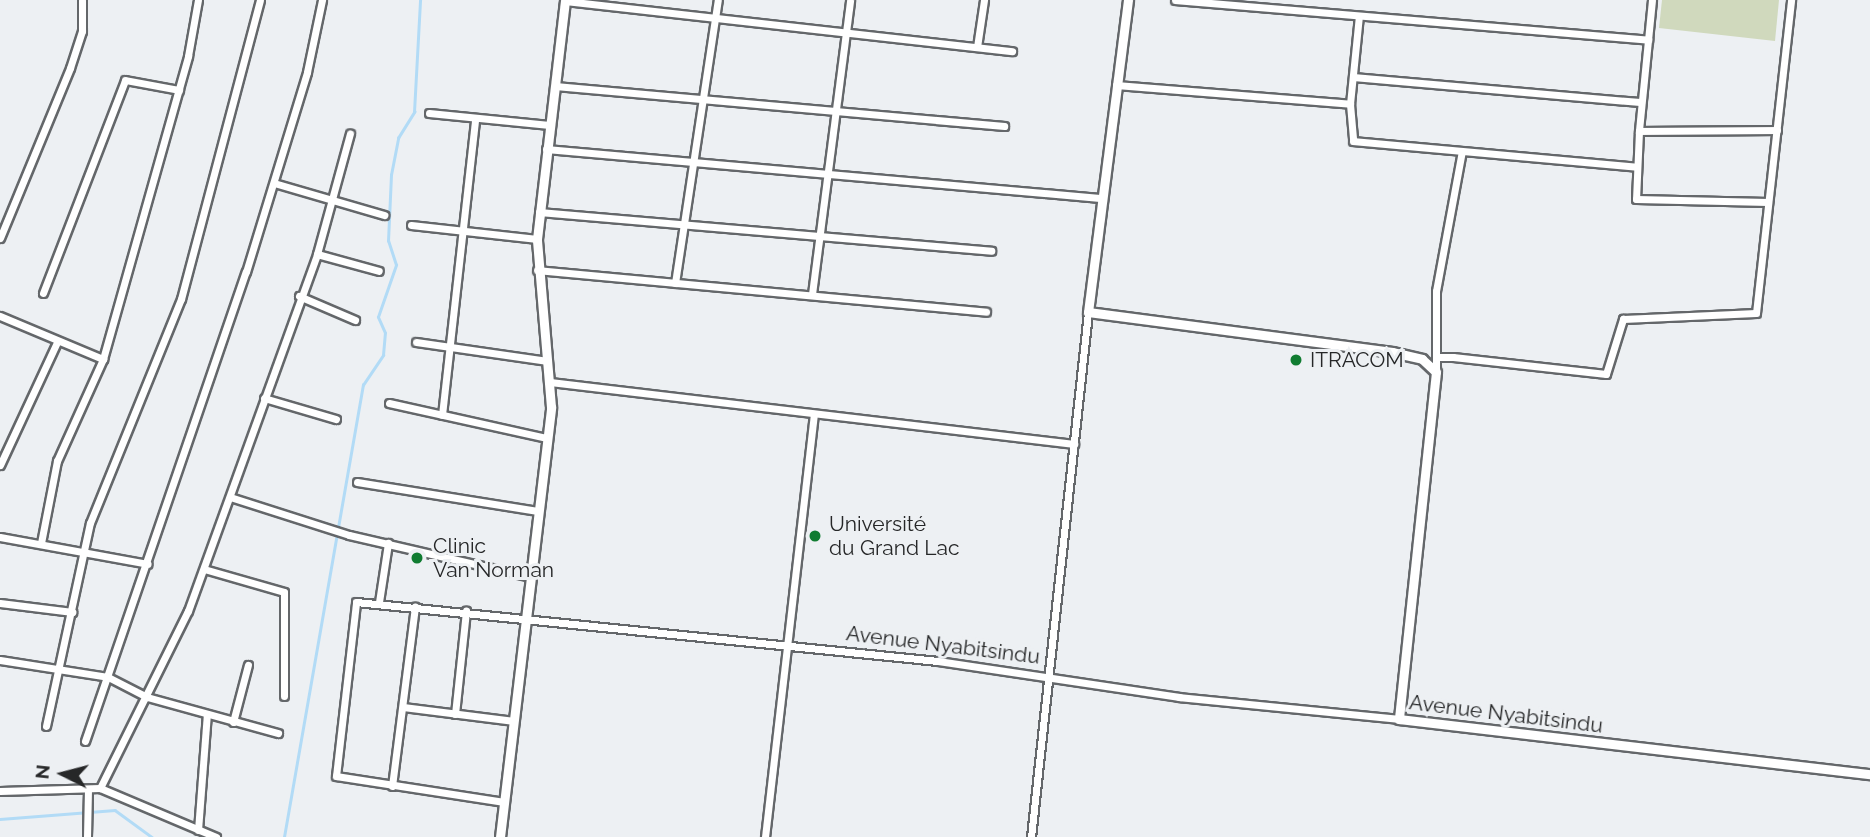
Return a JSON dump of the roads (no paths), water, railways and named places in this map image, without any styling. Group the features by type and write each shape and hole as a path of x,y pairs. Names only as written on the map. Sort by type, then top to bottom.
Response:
{"street":[{"path":"0,238 70,68 82,31 82,0"},
{"path":"41,543 57,461 103,359 179,90 198,0"},
{"path":"46,726 61,670 83,552 181,299 260,0"},
{"path":"85,741 148,564 274,183 322,0"},
{"path":"500,837 547,438 550,382 536,270 537,239 565,0 1012,51"},
{"path":"675,283 691,162 718,0"},
{"path":"811,295 850,0"},
{"path":"977,47 984,0"},
{"path":"1031,837 1100,198 1128,0"},
{"path":"1175,0 1648,40"},
{"path":"1652,0 1640,102 1636,167 1639,200 1768,202"},
{"path":"1437,357 1606,374 1623,319 1754,315 1760,306 1768,202 1791,0"},
{"path":"1359,16 1350,104 1353,141 1636,167"},
{"path":"1353,77 1640,102"},
{"path":"43,293 125,80 179,90"},
{"path":"1116,85 1350,104"},
{"path":"555,86 1004,125"},
{"path":"429,113 549,125"},
{"path":"442,415 475,119"},
{"path":"1639,131 1777,130"},
{"path":"100,788 147,697 204,569 299,296 317,254 350,133"},
{"path":"546,149 827,176 1100,198"},
{"path":"1399,719 1436,372 1436,291 1462,151"},
{"path":"274,183 384,215"},
{"path":"539,212 819,234 991,251"},
{"path":"411,225 537,239"},
{"path":"317,254 379,271"},
{"path":"536,270 986,312"},
{"path":"299,296 355,320"},
{"path":"1088,312 1392,352 1422,359 1436,372"},
{"path":"0,316 103,359"},
{"path":"0,465 57,342"},
{"path":"416,342 548,361"},
{"path":"550,382 1074,444"},
{"path":"264,398 336,419"},
{"path":"389,402 547,438"},
{"path":"765,837 814,414"},
{"path":"356,482 538,510"},
{"path":"230,497 349,535 531,577"},
{"path":"0,537 148,564"},
{"path":"379,602 388,543"},
{"path":"204,569 284,592 284,696"},
{"name":"Avenue Nyabitsindu","path":"504,802 339,778 334,769 353,607 360,600 527,615 789,644 1050,676 1179,697 1399,719 1870,774"},
{"path":"0,603 72,612"},
{"path":"392,786 415,606"},
{"path":"455,714 466,611"},
{"path":"0,660 108,677 147,697 278,733"},
{"path":"233,722 248,665"},
{"path":"403,707 514,721"},
{"path":"198,830 207,715"},
{"path":"0,791 100,788 212,836"},
{"path":"87,837 88,789"}],"waterway":[{"path":"284,837 363,385 383,355 385,333 378,317 396,265 388,241 391,175 398,138 414,112 420,0"},
{"path":"0,819 115,810 152,837"}],"place":[{"name":"ITRACOM","path":"1296,360"},
{"name":"Université du Grand Lac","path":"815,536"},
{"name":"Clinic Van Norman","path":"417,558"}]}
